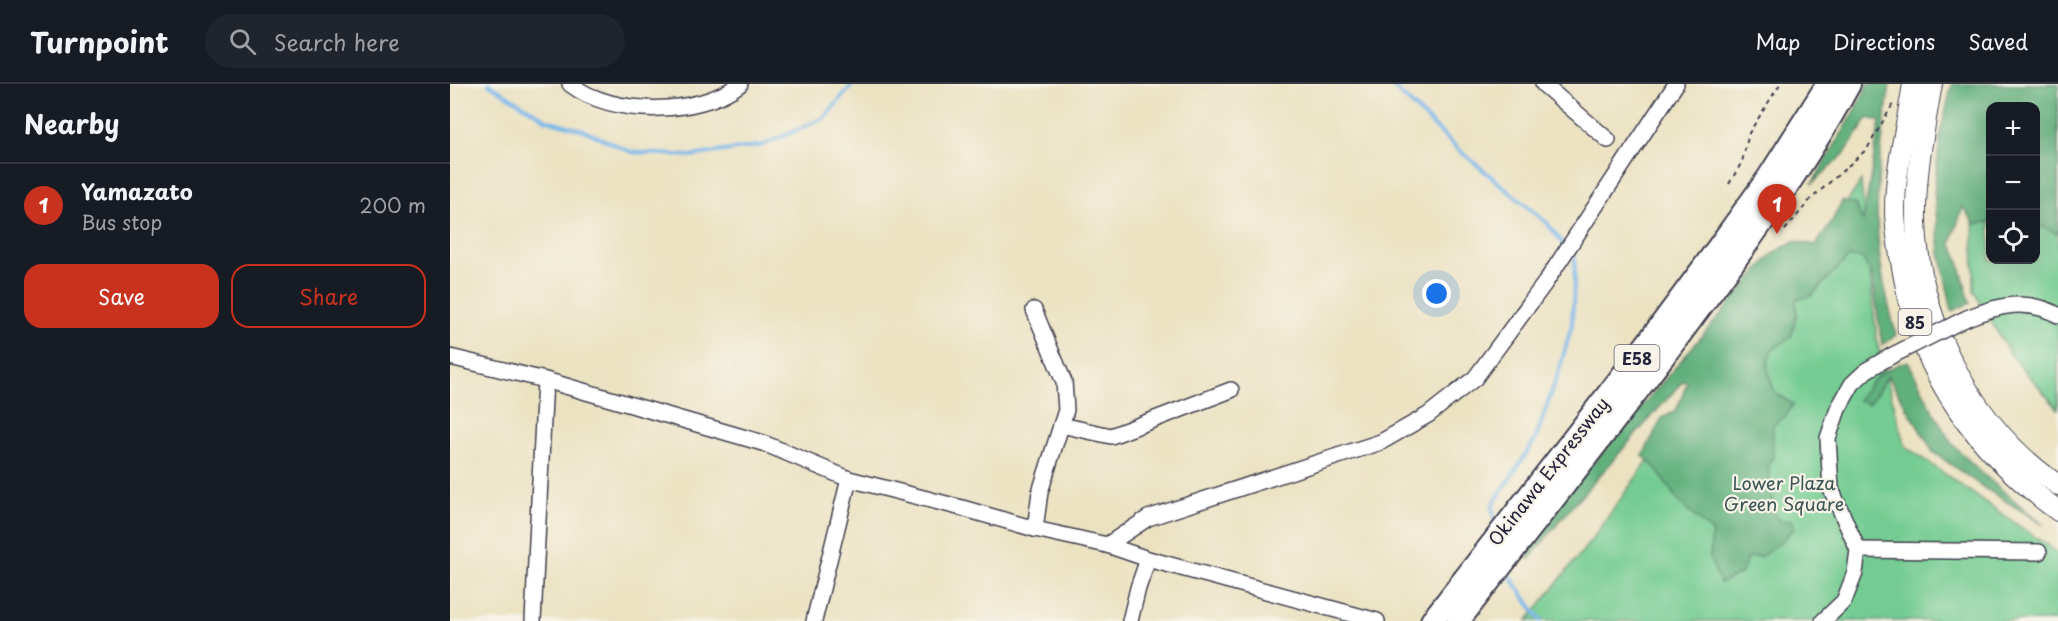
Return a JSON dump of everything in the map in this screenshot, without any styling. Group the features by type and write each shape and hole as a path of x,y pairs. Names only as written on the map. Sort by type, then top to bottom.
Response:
{"highway":[{"name":"Okinawa Expressway","path":"1432,621 1641,352 1769,177 1828,84"},
{"name":"Okinawa Expressway","path":"1458,621 1728,271 1786,188 1849,84"}],"main road":[{"name":"85","path":"1913,84 1898,169 1895,210 1898,244 1907,294 1916,326 1939,381 1967,424 2005,466 2058,511"},
{"name":"85","path":"1932,84 1919,162 1916,207 1922,266 1937,326 1957,372 1992,424 2026,460 2058,485"}],"street":[{"path":"570,84 604,102 634,108 693,105 722,96 740,84"},
{"path":"1543,84 1608,140"},
{"path":"1107,545 1148,518 1381,442 1428,415 1474,378 1545,283 1676,84"},
{"path":"1823,621 1844,601 1855,573 1858,550 1831,489 1828,438 1838,409 1852,384 1867,370 1891,356 1967,318 1989,310 2022,304 2036,306 2058,315"},
{"path":"1034,310 1064,382 1066,410 1040,492 1035,529"},
{"path":"450,357 545,380 763,444 849,479 1035,529 1107,545 1148,559 1377,621"},
{"path":"533,621 545,380"},
{"path":"1061,425 1111,436 1230,390"},
{"path":"814,621 849,479"},
{"path":"1858,550 2039,552"},
{"path":"1130,621 1148,559"}],"path":[{"path":"1729,184 1742,162 1749,133 1780,84"},
{"path":"1785,230 1811,199 1868,149 1896,99"}],"green space":[{"path":"1868,84 1890,84 1878,178 1877,225 1883,280 1896,335 1882,345 1872,276 1862,258 1849,257 1811,296 1796,299 1797,314 1791,337 1771,351 1767,367 1775,393 1793,404 1787,415 1773,425 1773,457 1768,465 1775,515 1781,521 1791,520 1795,527 1782,541 1762,556 1747,558 1742,573 1720,583 1710,559 1712,532 1680,503 1643,455 1662,418 1676,411 1687,383 1683,381 1569,510 1529,559 1526,554 1567,494 1772,254 1794,241 1816,245 1830,225 1842,201 1855,204 1863,221 1880,121 1868,118 1845,153 1812,184 1855,111"},
{"path":"1952,84 2058,84 2058,234 2040,226 2040,102 1986,102 1986,223 1975,224 1963,207 1951,243 1958,258 1970,303 1952,311 1940,253 1934,191 1941,129"},
{"path":"1992,84 2058,84 2058,409 2010,354 1974,292 1973,203 1986,122 1986,264 2040,264 2040,102 1989,102"},
{"name":"Lower Plaza Green Square","path":"1861,181 1877,342 1905,446 2058,553 2058,621 1527,621 1593,538 1683,411 1803,270"},
{"path":"1908,361 1952,444 1984,475 2044,525 1933,452 1888,376 1869,404 1858,400 1879,375"}],"waterway":[{"path":"489,84 547,120 583,130 631,152 691,156 763,145 824,118 853,84"},
{"path":"1390,84 1459,150 1547,223 1565,246"},
{"path":"1495,521 1492,506 1535,440 1572,325 1575,259 1570,252"},
{"path":"1508,573 1541,621"}],"place":[{"name":"Yamazato","path":"1777,234"}]}
